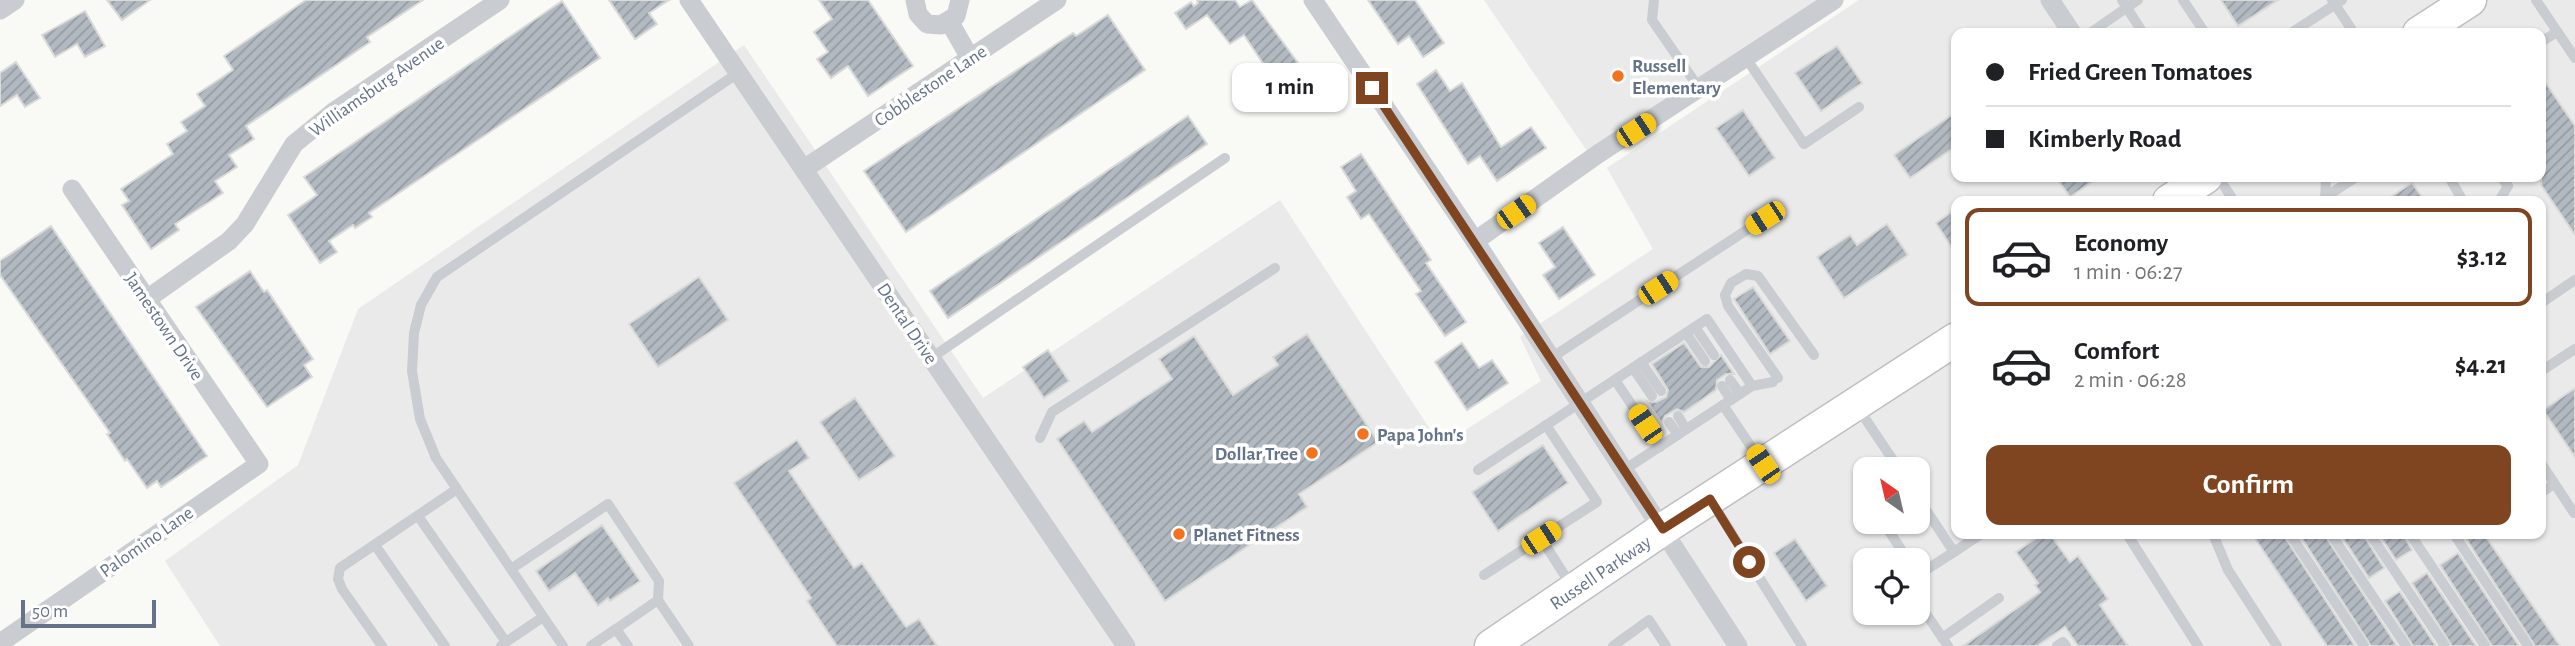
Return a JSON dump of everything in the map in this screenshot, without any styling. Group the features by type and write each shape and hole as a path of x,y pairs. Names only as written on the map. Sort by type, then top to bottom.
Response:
{"main road":[{"path":"2427,28 2470,0"},
{"name":"Russell Parkway","path":"1492,646 1663,529 1951,342"}],"street":[{"path":"0,10 15,0"},
{"name":"Williamsburg Avenue","path":"147,299 229,241 245,224 294,144 332,113 500,0"},
{"name":"Dental Drive","path":"689,0 1126,646"},
{"path":"915,0 918,14 928,24 941,25 956,16 960,0"},
{"name":"Cobblestone Lane","path":"804,170 1057,0"},
{"path":"1312,0 1475,241 1738,646"},
{"path":"1475,241 1699,88 1834,0"},
{"path":"2050,0 2069,28"},
{"path":"950,21 970,58"},
{"name":"Jamestown Drive","path":"72,189 259,464"},
{"name":"Palomino Lane","path":"0,643 259,464"}],"lane":[{"path":"1654,0 1652,20 1699,88"},
{"path":"2096,28 2124,4 2138,0"},
{"path":"2183,0 2202,28"},
{"path":"2536,0 2575,58"},
{"path":"2298,28 2336,2 2351,28"},
{"path":"2124,4 2140,28"},
{"path":"2546,39 2557,32"},
{"path":"1746,58 1804,144 1859,107"},
{"path":"563,646 436,458 421,419 412,370 414,333 421,305 437,277 738,73"},
{"path":"931,358 1226,158"},
{"path":"2330,196 2349,182"},
{"path":"1551,358 1765,218"},
{"path":"1040,438 1052,412 1275,268"},
{"path":"1624,470 1752,386 1775,380 1726,301 1727,289 1731,283 1746,274 1758,276 1814,355"},
{"path":"2546,300 2575,280"},
{"path":"1478,470 1706,319 1752,386"},
{"path":"1690,330 1709,358"},
{"path":"2546,368 2575,349"},
{"path":"1637,365 1656,393"},
{"path":"1615,380 1660,447"},
{"path":"1726,383 1731,400 1763,464"},
{"path":"1856,405 1891,457"},
{"path":"1673,419 1682,432"},
{"path":"1484,575 1597,502 1546,425"},
{"path":"2546,471 2574,513"},
{"path":"2546,490 2554,484"},
{"path":"382,646 338,579 340,568 457,489"},
{"path":"1710,499 1802,646"},
{"path":"511,569 608,504 659,581 658,600 689,646"},
{"path":"418,516 503,644 543,617"},
{"path":"1930,516 1954,552"},
{"path":"1541,538 1574,590"},
{"path":"1930,568 1974,539"},
{"path":"2130,539 2197,646"},
{"path":"2215,539 2228,570 2277,646"},
{"path":"2293,539 2364,646"},
{"path":"2334,539 2406,646"},
{"path":"2373,539 2445,646"},
{"path":"2413,539 2485,646"},
{"path":"2457,539 2528,646"},
{"path":"375,545 445,646"},
{"path":"1930,620 1945,642 1999,598"},
{"path":"591,646 658,600"},
{"path":"1613,646 1649,620 1667,646"},
{"path":"616,629 628,646"},
{"path":"2057,646 2063,642 2066,646"}],"shaded area":[{"name":"Russell Elementary","path":"1484,0 1817,0 1587,151"},
{"path":"1859,0 2575,0 2575,646 220,646 165,561 298,465 358,309 744,45 983,398 1280,200 1441,446 1541,381 1520,337 1653,249 1607,168"}],"building":[{"path":"107,0 150,0 122,20"},
{"path":"306,0 423,0 367,37 370,42 246,126 254,139 229,155 237,167 215,181 223,193 175,224 179,230 151,249 122,205 129,201 121,189 173,154 167,144 187,131 181,122 205,106 197,94 233,70 224,56"},
{"path":"609,0 669,0 649,13 657,24 635,39"},
{"path":"819,0 868,0 913,66 868,96 848,66 831,78 817,59 828,52 814,32 832,19"},
{"path":"1197,0 1235,0 1240,7 1252,0 1312,82 1287,99 1273,78 1259,86 1251,74 1264,65 1244,35 1230,44 1207,15 1186,29 1175,13 1191,2 1194,6 1198,3"},
{"path":"1368,0 1415,0 1444,43 1423,57 1409,36 1398,44"},
{"path":"2221,0 2278,0 2238,26"},
{"path":"562,1 600,58 369,213 372,217 355,228 353,225 329,241 337,252 320,263 288,215 317,195 304,177"},
{"path":"85,11 105,46 85,57 77,44 55,57 42,35"},
{"path":"1108,15 1145,70 906,232 864,171 1073,33 1076,36"},
{"path":"1837,46 1862,83 1821,111 1795,73"},
{"path":"16,62 40,98 25,107 17,95 0,106 0,73"},
{"path":"1436,70 1450,91 1462,83 1501,147 1531,127 1546,148 1497,181 1480,156 1468,164 1417,84"},
{"path":"2546,83 2575,126 2575,235 2541,182 2546,182"},
{"path":"1743,110 1775,158 1749,176 1716,128"},
{"path":"1951,115 1951,149 1910,178 1894,155"},
{"path":"1188,116 1207,144 948,318 930,291"},
{"path":"1361,154 1431,260 1426,263 1466,322 1445,336 1416,294 1421,291 1369,214 1361,219 1347,197 1356,191 1341,167"},
{"path":"2060,182 2092,182 2071,196"},
{"path":"2412,183 2421,196 2392,196"},
{"path":"1951,212 1951,246 1936,223"},
{"path":"1887,224 1908,255 1844,298 1817,257 1850,235 1857,245"},
{"path":"51,226 207,456 161,487 157,481 147,488 127,459 125,461 107,434 110,433 0,275 0,261"},
{"path":"1563,227 1595,275 1559,299 1543,275 1555,267 1539,243"},
{"path":"250,271 264,292 267,290 313,359 304,365 312,377 267,407 196,307"},
{"path":"699,277 728,320 658,367 629,324"},
{"path":"1753,287 1790,341 1770,354 1734,299"},
{"path":"1307,334 1378,442 1299,494 1307,507 1165,601 1057,439 1084,421 1092,432 1172,379 1159,359 1194,336 1233,395 1278,365 1273,357"},
{"path":"1462,343 1479,368 1492,360 1508,383 1467,410 1435,362"},
{"path":"1684,343 1701,367 1709,367 1721,355 1734,374 1726,374 1717,380 1716,390 1684,412 1677,409 1665,416 1662,424 1647,401 1656,402 1666,397 1668,390 1652,364"},
{"path":"1048,350 1069,381 1044,398 1023,367"},
{"path":"2575,388 2575,457 2546,414 2546,408"},
{"path":"855,398 895,456 859,480 820,422"},
{"path":"797,440 809,458 789,471 854,568 862,563 906,627 919,619 937,646 837,646 807,601 811,598 734,483"},
{"path":"1543,445 1568,483 1498,531 1472,492"},
{"path":"602,525 640,581 598,606 575,573 549,591 536,571"},
{"path":"1795,539 1827,586 1806,601 1774,553"},
{"path":"2035,539 2054,539 2070,562 2078,556 2108,599 2100,605 2128,646 2078,646 2065,627 2037,646 1963,646 2040,592 2035,585 2038,583 2016,552"},
{"path":"2255,539 2286,539 2355,646 2327,646"},
{"path":"2302,539 2327,539 2397,646 2371,646"},
{"path":"2343,539 2366,539 2384,568 2369,578"},
{"path":"2382,539 2406,539 2412,550 2396,560"},
{"path":"2466,539 2487,539 2560,646 2535,646"},
{"path":"2458,553 2519,646 2492,646 2440,565"},
{"path":"2427,573 2476,646 2452,646 2412,583"},
{"path":"2400,592 2436,646 2413,646 2385,601"}],"place":[{"name":"Russell Elementary","path":"1618,76"},
{"name":"Papa John's","path":"1363,434"},
{"name":"Dollar Tree","path":"1312,453"},
{"name":"Planet Fitness","path":"1179,534"}],"route":[{"path":"1372,88 1663,529 1710,499 1749,562"}]}
